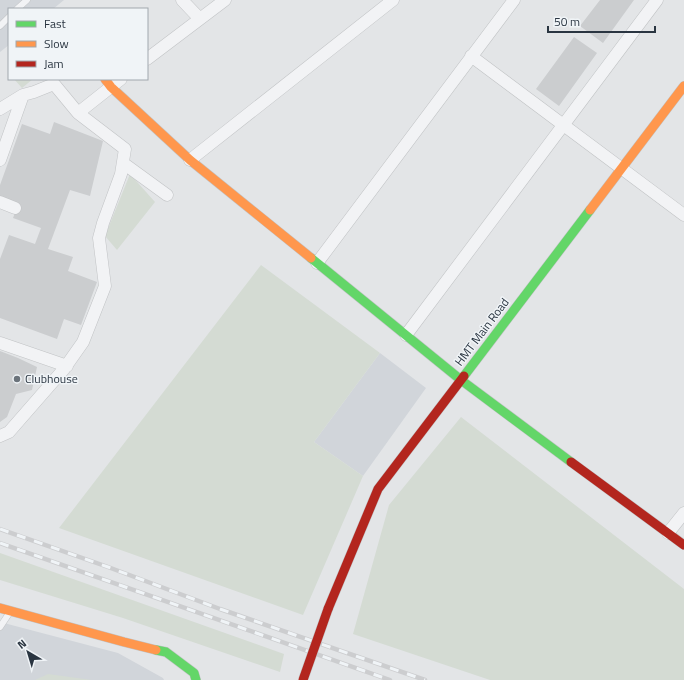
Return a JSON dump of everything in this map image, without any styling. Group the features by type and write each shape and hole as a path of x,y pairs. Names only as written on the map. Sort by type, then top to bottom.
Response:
{"street":[{"path":"182,0 200,19"},
{"path":"148,58 225,0"},
{"path":"190,160 393,0"},
{"path":"317,263 514,0"},
{"path":"406,335 657,0"},
{"path":"472,56 684,215"},
{"path":"78,113 108,83 118,80"},
{"path":"108,83 190,160 461,380 684,545"},
{"path":"0,109 23,95 54,84 78,113 125,149 121,174 103,223 100,238 104,286 83,342 66,366 9,432 0,436"},
{"name":"HMT Main Road","path":"303,680 328,609 378,489 684,86"},
{"path":"0,160 23,95"},
{"path":"122,164 167,195"},
{"path":"0,202 15,208"},
{"path":"0,343 66,366"},
{"path":"668,533 684,513"},
{"path":"0,608 166,652 194,673 196,680"}],"lane":[{"path":"18,8 27,0"},
{"path":"0,26 8,18"},
{"path":"0,627 11,611"}],"shaded area":[{"path":"0,0 64,0 54,8 8,8 8,46 0,52"},
{"path":"15,80 32,80 22,88"},
{"path":"130,174 155,202 117,250 105,236"},
{"path":"261,265 380,353 314,442 363,476 303,615 59,528"},
{"path":"380,353 426,388 363,476 314,442"},
{"path":"461,417 684,589 684,680 490,680 353,634 389,505"},
{"path":"0,553 284,654 280,672 123,618 0,580"},
{"path":"0,622 118,653 163,678 164,680 0,680"},
{"path":"48,674 92,680 35,680"}],"building":[{"path":"600,0 634,0 603,43 580,26"},
{"path":"574,37 597,53 559,106 536,89"},
{"path":"54,122 103,141 90,196 70,190 48,249 73,257 68,271 97,282 81,325 64,319 57,339 0,318 0,259 9,235 35,244 41,228 13,218 18,205 0,197 0,185 22,124 50,134"},
{"name":"Clubhouse","path":"0,351 37,367 32,390 16,394 7,417 0,422"}],"railway":[{"path":"0,529 220,609 425,680"},
{"path":"0,543 390,680"}],"traffic: fast":[{"path":"464,376 590,210"},
{"path":"311,258 461,380 571,462"},
{"path":"156,650 166,652 194,673 196,680"}],"traffic: slow":[{"path":"106,80 111,87 190,160 311,258"},
{"path":"590,210 684,86"},
{"path":"0,608 156,650"}],"traffic: jam":[{"path":"328,609 378,489 464,376"},
{"path":"571,462 684,545"},
{"path":"303,680 328,609"}],"place":[{"name":"Clubhouse","path":"17,379"}]}
